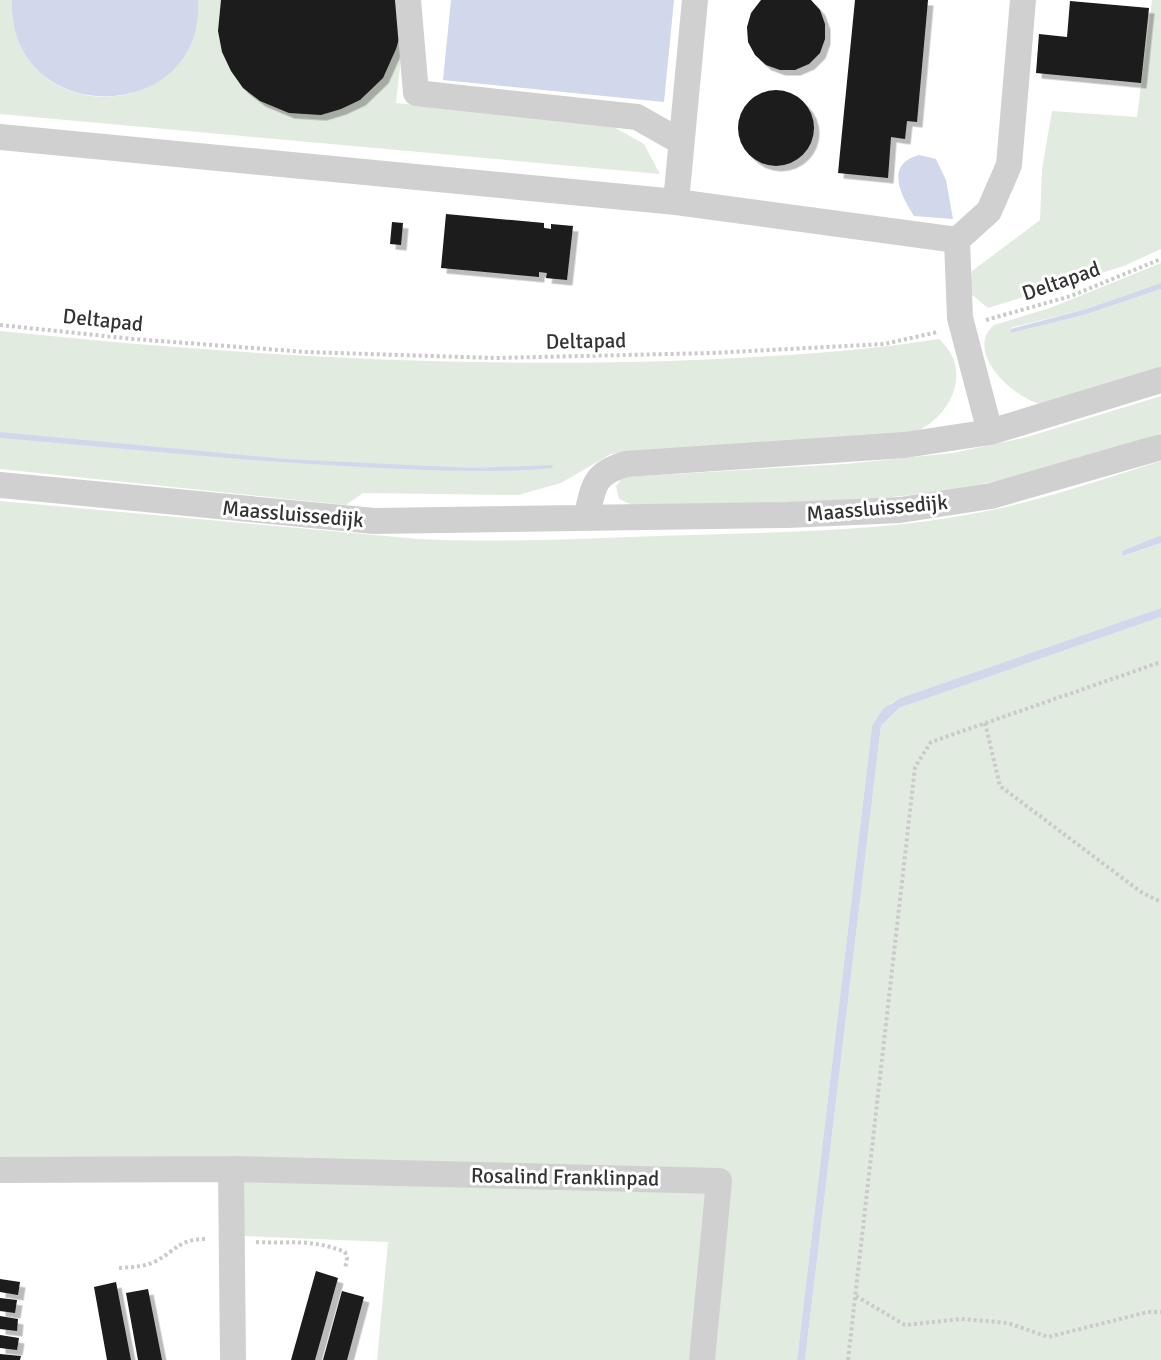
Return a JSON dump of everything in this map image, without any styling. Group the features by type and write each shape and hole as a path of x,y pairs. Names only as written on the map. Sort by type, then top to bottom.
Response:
{"street":[{"path":"408,0 416,93 637,117 681,142"},
{"path":"676,202 694,0"},
{"path":"0,137 676,202 957,240 989,211 1009,165 1023,0"},
{"path":"957,240 961,323 990,432"},
{"path":"586,518 595,484 606,470 626,464 905,445 990,432 1161,380"},
{"name":"Maassluissedijk","path":"0,485 374,521 787,515 900,510 991,496 1161,447"},
{"path":"231,1169 233,1360"},
{"name":"Rosalind Franklinpad","path":"0,1170 231,1169 719,1181 702,1360"}],"path":[{"name":"Deltapad","path":"0,325 133,339 306,352 495,358 712,353 884,344 1071,296 1161,259"},
{"path":"848,1360 915,767 931,742 1161,662"},
{"path":"985,723 1000,786 1141,892 1161,902"},
{"path":"856,1296 905,1324 961,1319 1008,1323 1048,1337 1148,1312 1161,1312"}],"shaded area":[{"path":"0,0 12,0 19,42 40,72 69,90 104,97 139,91 169,73 190,43 198,0 399,0 402,48 396,103 612,126 644,144 660,174 0,114"},
{"path":"1152,0 1161,0 1161,249 1124,266 988,308 972,295 970,283 972,271 1040,220 1042,169 1052,111 1137,117"},
{"path":"1161,263 1161,283 1086,309 1010,328 1011,333 1084,315 1161,289 1161,369 1040,404 1017,393 996,372 988,360 984,348 986,336 994,325 1050,308"},
{"path":"0,331 167,346 335,357 418,361 586,363 737,358 839,351 939,339 949,351 955,365 956,378 947,405 926,426 913,433 611,454 561,483 518,495 363,493 346,505 0,469"},
{"path":"1161,396 1161,433 1047,469 977,485 891,497 848,500 632,505 619,499 616,486 623,477 845,464 953,453 1027,437"},
{"path":"1161,461 1161,535 1122,551 1124,556 1161,543 1161,608 900,698 891,703 872,726 797,1360 377,1360 388,1242 242,1236 241,1159 0,1159 0,501 418,539 520,540 764,533 876,527 950,518 1031,501"},
{"path":"1161,617 1161,1360 805,1360 881,726 899,708"}],"water":[{"path":"12,0 198,0 192,42 171,72 141,90 106,96 70,90 40,72 19,42"},
{"path":"451,0 674,0 664,102 443,80"},
{"path":"919,155 936,159 946,180 953,219 914,216 904,199 899,173 908,159"},
{"path":"1161,283 1161,289 1084,315 1011,333 1010,329 1086,309"},
{"path":"0,432 285,459 472,468 553,465 552,468 528,470 481,471 317,464 0,438"},
{"path":"1161,535 1161,543 1123,556 1122,551"},
{"path":"1161,608 1161,617 899,708 881,726 805,1360 797,1360 872,726 883,709 900,698"}],"building":[{"path":"221,0 396,0 399,39 383,78 360,100 321,115 289,113 260,101 243,88 231,71 222,52 218,31"},
{"path":"761,0 811,0 820,10 825,24 825,39 820,53 809,64 795,70 780,70 766,65 755,55 748,42 747,27 751,13"},
{"path":"855,0 928,0 917,122 907,121 905,139 891,137 888,178 838,173"},
{"path":"1070,1 1149,8 1141,83 1036,73 1039,34 1067,37"},
{"path":"769,90 783,90 797,96 808,107 814,121 811,143 803,155 783,166 769,166 755,160 744,149 738,135 738,121 744,107 755,96"},
{"path":"446,214 544,223 544,228 551,229 551,224 573,226 567,280 546,278 547,273 539,272 539,277 441,268"},
{"path":"392,222 403,223 401,245 390,244"},
{"path":"316,1271 338,1278 315,1360 291,1360"},
{"path":"0,1279 20,1282 18,1295 0,1292"},
{"path":"116,1282 131,1360 107,1360 94,1287"},
{"path":"148,1289 162,1360 138,1360 126,1293"},
{"path":"342,1291 364,1297 347,1360 323,1360"},
{"path":"0,1298 17,1300 15,1313 0,1311"},
{"path":"0,1316 18,1319 17,1331 0,1329"},
{"path":"0,1335 19,1338 17,1350 0,1348"},
{"path":"0,1354 21,1356 20,1360 0,1360"}]}
